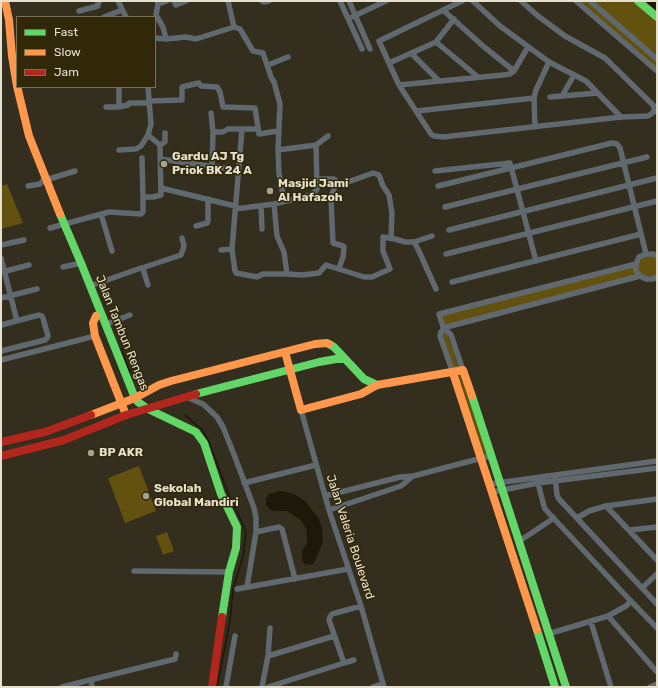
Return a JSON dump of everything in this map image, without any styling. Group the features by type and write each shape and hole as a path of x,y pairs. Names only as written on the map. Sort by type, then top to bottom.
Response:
{"street":[{"name":"Jalan Tambun Rengas","path":"5,1 16,74"},
{"path":"79,11 98,6 98,2 100,1"},
{"path":"118,1 125,16"},
{"path":"166,39 163,27 156,15 158,3 167,1"},
{"path":"174,1 176,5 186,1"},
{"path":"228,1 234,27"},
{"path":"262,1 269,1"},
{"path":"340,1 362,49"},
{"path":"349,1 370,49"},
{"path":"348,18 386,1"},
{"path":"462,1 379,40 399,85 431,134 434,136 443,137 621,117 648,116 654,112 654,106 605,58 565,36 521,1"},
{"path":"473,1 500,26 549,62 586,81 621,117"},
{"path":"576,1 657,71"},
{"path":"590,1 657,59"},
{"path":"638,1 657,17"},
{"path":"107,16 122,10"},
{"path":"443,10 483,46 514,71"},
{"path":"389,63 436,42 454,20"},
{"path":"156,38 166,39 186,37 196,39 234,27 240,29 252,51 262,52 268,65 280,104 278,150 279,172 284,201"},
{"path":"436,42 478,77"},
{"path":"399,85 503,75 514,71 528,47"},
{"path":"411,53 439,81"},
{"path":"268,65 288,57"},
{"path":"535,126 534,98 536,90 549,62"},
{"path":"562,96 574,75"},
{"path":"106,107 119,107 130,103 182,100 182,87 199,82 201,86 217,87 220,92 223,107 254,108 260,134 278,131"},
{"name":"Jalan Tambun Rengas","path":"18,88 22,111 29,136 67,224 81,263 92,285 135,398 148,409 196,432 204,443 221,494 236,528 236,548 230,572 212,687"},
{"path":"119,88 119,107"},
{"path":"119,150 136,149 141,146 148,135 151,124 148,88"},
{"path":"550,97 598,93"},
{"path":"417,111 534,98"},
{"path":"211,113 213,132 212,167"},
{"path":"213,132 223,132 228,129 258,129"},
{"path":"242,129 232,249 236,273 257,277 263,274 302,275 319,273 325,265 339,268 367,278 390,270 383,251 384,237 405,242 414,242 432,236"},
{"path":"160,145 165,141 165,133"},
{"path":"148,135 160,145"},
{"path":"278,150 316,145 328,136"},
{"path":"438,186 612,143 617,144 620,148 646,254"},
{"path":"160,145 161,191"},
{"path":"144,197 153,197 161,191 208,199 235,207 274,204 313,194 317,190 318,179 316,145"},
{"path":"445,207 647,157"},
{"path":"50,228 109,212 142,214 144,197 142,158"},
{"path":"160,158 224,168"},
{"path":"435,171 510,163 536,261"},
{"path":"28,186 40,184 47,179 75,171"},
{"path":"336,184 348,182 368,174 378,174 389,195 392,213 391,238"},
{"path":"449,230 657,178"},
{"path":"318,179 334,179 336,181 331,199 333,243 344,246 343,257 339,268"},
{"path":"196,226 207,223 208,221 208,199"},
{"path":"446,254 657,201"},
{"path":"274,204 277,236 284,252 287,274"},
{"path":"261,206 262,229"},
{"path":"101,214 112,251"},
{"path":"452,282 641,234"},
{"path":"92,285 181,255 184,246 182,238"},
{"path":"1,245 24,240"},
{"path":"414,242 436,289"},
{"path":"221,250 232,249"},
{"path":"657,256 653,254 646,254 640,257 636,264 636,271 640,276 646,279 653,279 657,277"},
{"path":"1,258 3,272 17,321"},
{"path":"63,266 81,263"},
{"path":"566,687 463,370 451,335 443,329 439,314 636,264"},
{"path":"3,272 29,265"},
{"path":"142,268 148,285"},
{"path":"555,687 440,336 440,332 443,329 640,276"},
{"path":"1,298 37,289"},
{"path":"1,325 39,315 44,318 47,338 1,351"},
{"path":"106,324 130,315"},
{"name":"Jalan Tambun Rengas","path":"96,316 93,323 95,336 126,415"},
{"path":"1,360 95,336"},
{"path":"1,442 45,432 135,398 159,385 171,381 315,344 328,343 334,347 364,379 377,385"},
{"path":"285,352 316,465"},
{"path":"1,456 64,440 126,415 186,397 329,360 345,359"},
{"path":"301,410 360,394 377,385 463,370"},
{"path":"186,397 203,404 217,417 226,435 256,518 256,532 247,587"},
{"path":"325,496 400,477 413,476 490,456"},
{"path":"491,488 657,461"},
{"name":"Jalan Valeria Boulevard","path":"244,483 316,465 329,510 361,606 384,685"},
{"path":"555,478 657,468"},
{"path":"329,510 401,486 413,476"},
{"path":"555,478 558,496 657,604"},
{"path":"538,481 545,509 657,628"},
{"path":"577,518 589,511 606,506 657,499"},
{"path":"606,506 657,560"},
{"path":"518,542 554,518"},
{"path":"256,532 279,527 282,529 295,579"},
{"path":"630,530 657,527"},
{"path":"237,589 348,569"},
{"path":"134,571 230,572"},
{"path":"642,588 657,574"},
{"path":"538,632 548,632 591,622 608,616 626,606 630,601"},
{"path":"344,663 329,620 332,614 361,606"},
{"path":"608,616 657,672"},
{"path":"591,622 611,687"},
{"path":"262,687 268,656 270,628"},
{"path":"226,687 235,636"},
{"path":"268,656 334,636"},
{"path":"62,687 175,659 176,654"},
{"path":"268,687 354,660"},
{"path":"91,680 92,687"},
{"path":"650,687 657,684"},
{"path":"373,687 384,685"}],"shaded area":[{"path":"576,1 638,1 657,18 657,71"},
{"path":"645,1 657,1 657,12"},
{"path":"7,184 23,223 1,229 1,186"},
{"path":"646,254 657,256 657,277 640,276 443,328 439,314 636,264"},
{"path":"446,330 490,456 481,458 441,332"},
{"path":"139,466 156,511 125,523 108,478"},
{"path":"281,491 294,494 306,502 319,519 322,528 323,542 314,563 310,565 305,564 302,561 302,551 307,543 307,537 306,529 302,521 287,511 273,511 268,508 266,504 266,499 269,494"},
{"path":"167,532 174,551 163,555 156,536"}],"waterway":[{"path":"121,349 130,373"},
{"path":"185,415 202,430 209,442 228,493 246,531 243,556 233,590 230,621 217,687"}],"traffic: fast":[{"path":"638,1 657,17"},
{"path":"60,214 135,398 148,409 196,432 204,443 221,494 237,527 236,548 229,572 222,617"},
{"path":"329,344 334,347 364,379 377,385"},
{"path":"196,394 319,362 345,359"},
{"path":"472,396 566,687"},
{"path":"537,630 555,687"}],"traffic: slow":[{"path":"5,1 9,20 16,80"},
{"path":"17,88 29,136 60,214"},
{"path":"96,316 93,323 95,336 126,415"},
{"path":"91,415 135,398 159,385 171,381 315,344 329,344"},
{"path":"285,352 301,410 361,394 377,385 463,370 472,396"},
{"path":"453,373 537,630"}],"traffic: jam":[{"path":"1,456 64,440 126,415 196,394"},
{"path":"1,442 45,432 91,415"},
{"path":"212,687 222,617"}],"place":[{"name":"Gardu AJ Tg Priok BK 24 A","path":"164,164"},
{"name":"Masjid Jami Al Hafazoh","path":"270,191"},
{"name":"BP AKR","path":"91,453"},
{"name":"Sekolah Global Mandiri","path":"146,496"}]}
